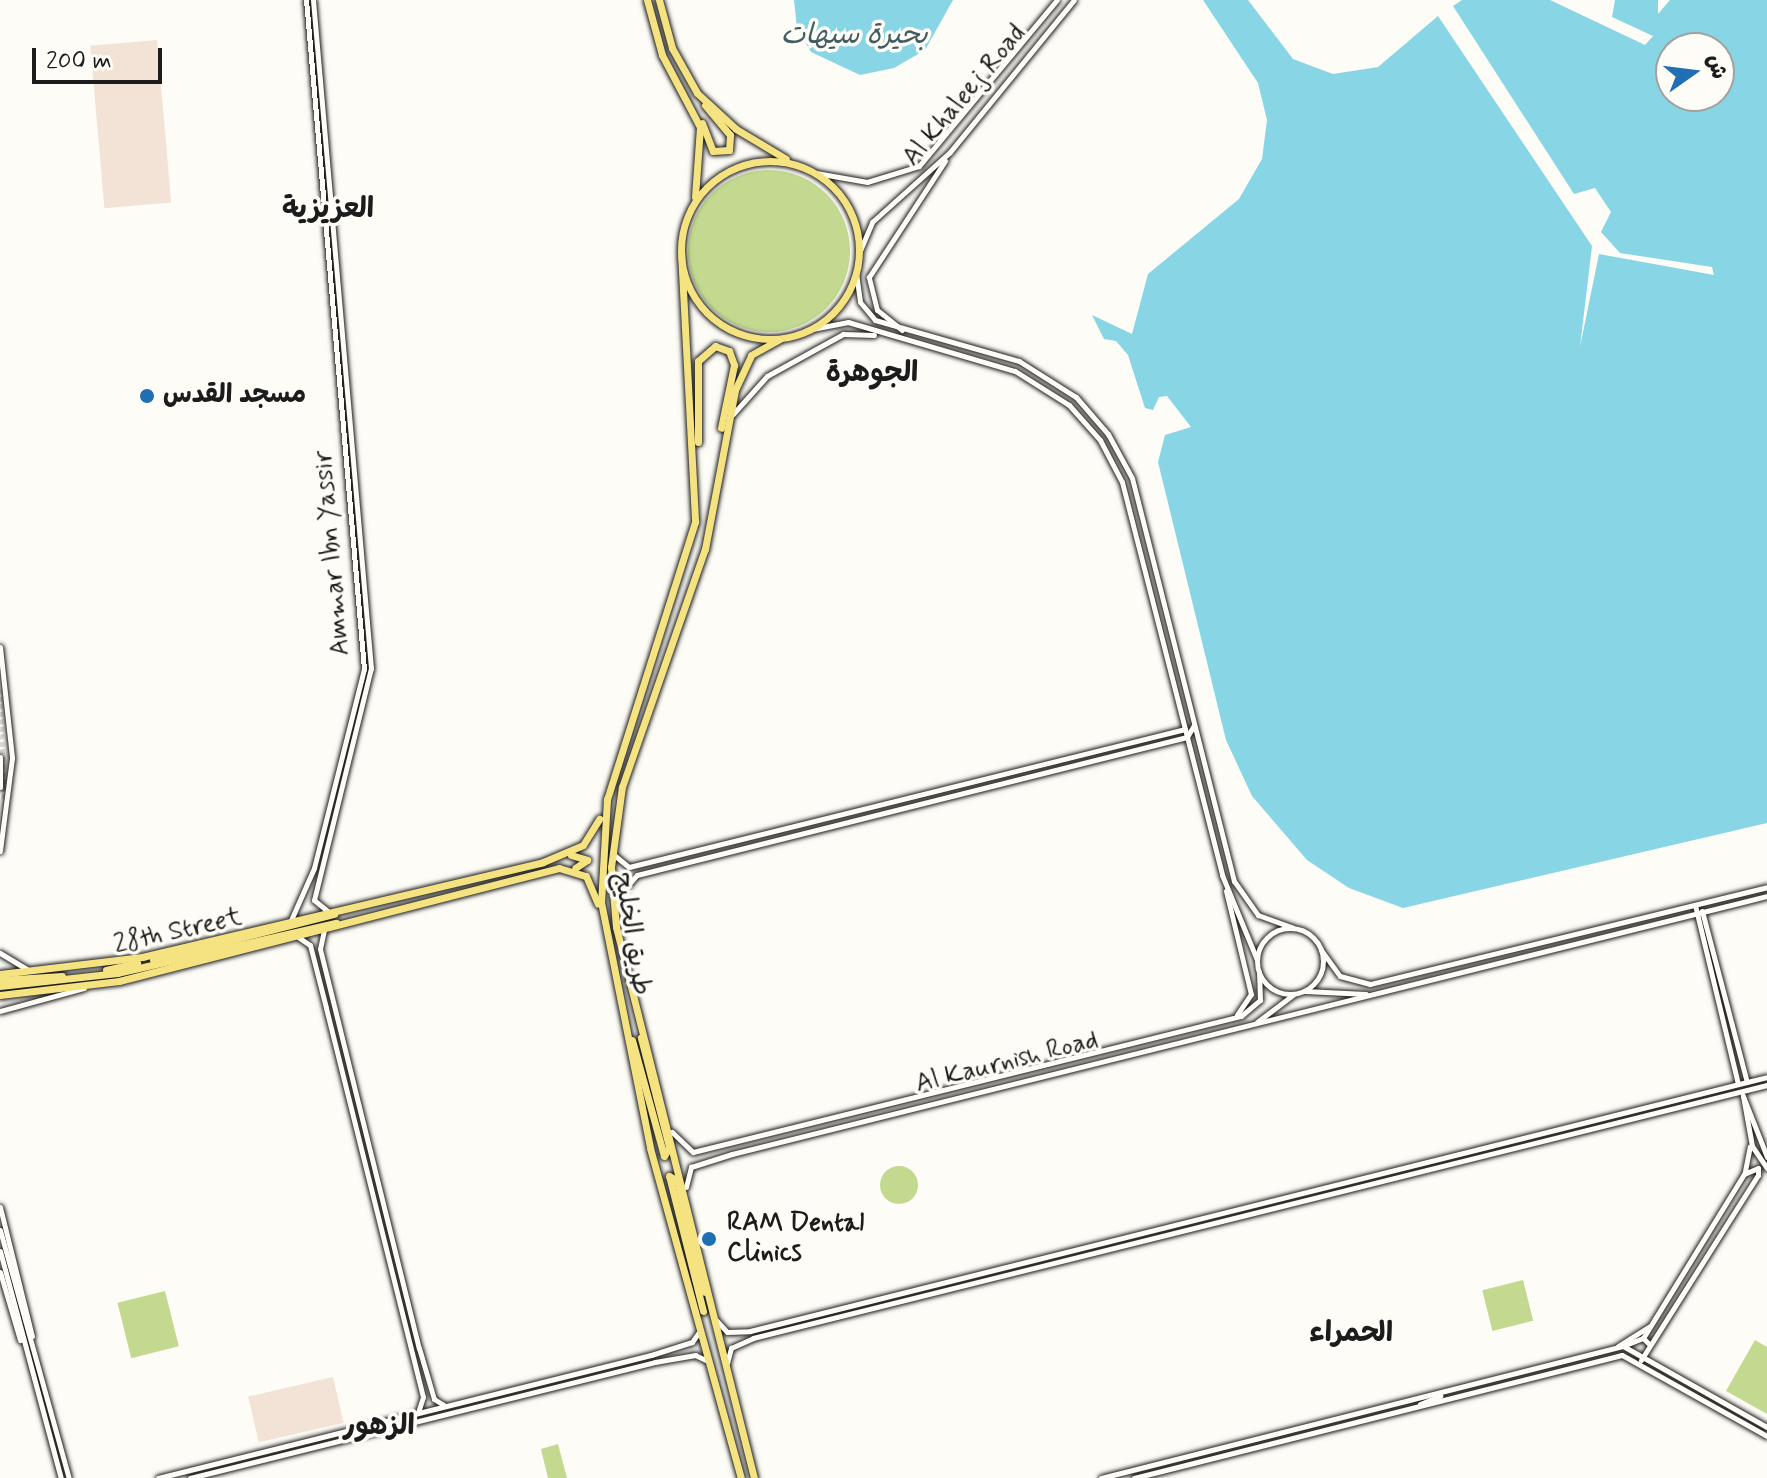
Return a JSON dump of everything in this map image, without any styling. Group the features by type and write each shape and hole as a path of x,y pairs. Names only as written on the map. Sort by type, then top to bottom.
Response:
{"main road":[{"path":"647,0 662,55 693,108 713,151 729,150 730,135 697,93 672,48 659,0"},
{"path":"693,108 702,162 681,252 690,290 712,318 744,335 780,339 812,329 840,305 856,273 859,253 848,207 816,173 749,139 697,93"},
{"path":"688,213 707,186 739,166 795,164"},
{"name":"طريق الخليج","path":"681,252 697,471 686,570 607,799 600,840 604,927 663,1202 714,1368 741,1478"},
{"name":"طريق الخليج","path":"754,1478 686,1187 613,909 612,851 622,787 699,570 724,433 747,360 780,339"},
{"path":"697,471 698,361 715,346 729,351 734,365 718,466"},
{"name":"28th Street","path":"1,984 40,972 129,960 558,858 588,840 607,799"},
{"path":"558,858 585,857 585,866 572,868"},
{"path":"572,868 591,881 604,927"},
{"name":"28th Street","path":"1,984 117,973 358,920 572,868"},
{"name":"28th Street","path":"1,984 133,964 362,904"},
{"name":"28th Street","path":"1,984 87,986 358,920"},
{"path":"624,1019 658,1152 666,1155 633,992"},
{"path":"710,1354 669,1176 677,1180 719,1335"}],"street":[{"name":"Ammar Ibn Yassir","path":"303,905 364,669 306,0"},
{"name":"Ammar Ibn Yassir","path":"313,0 371,668 315,904"},
{"path":"816,173 875,182 919,166 1057,0"},
{"name":"Al Khaleej Road","path":"859,253 872,222 950,152 1074,0"},
{"path":"910,334 877,310 869,277 950,152"},
{"path":"856,273 868,315 910,334 960,346 1050,377 1108,434 1132,478 1239,891 1258,915 1293,928 1321,950 1344,979 1370,984 1767,887"},
{"path":"812,329 848,322 881,336 950,353 1045,386 1100,440 1122,482 1251,994 1247,1009 1233,1018"},
{"path":"724,433 743,396 767,376 843,334 881,336"},
{"path":"950,353 960,346"},
{"path":"0,647 12,758 0,851"},
{"path":"1194,722 1192,731 1187,737 637,875 625,875 629,867 1185,729 1192,731 1198,739"},
{"path":"0,757 0,787"},
{"path":"612,851 629,867"},
{"path":"613,909 620,887 637,875"},
{"path":"1222,875 1257,960 1259,972 1259,1004 1233,1018"},
{"path":"1253,1024 1296,993 1304,991 1385,991 1767,896"},
{"path":"288,922 303,905 309,911 315,904 329,912"},
{"path":"1695,905 1703,912 1747,1082"},
{"path":"1695,905 1693,915 1738,1084"},
{"path":"1257,960 1272,933 1293,928"},
{"path":"324,930 320,944 432,1395 446,1406"},
{"path":"297,937 310,945 320,944"},
{"path":"310,945 423,1397 415,1414"},
{"path":"1304,991 1322,969 1321,950"},
{"path":"0,953 40,972"},
{"path":"1259,972 1270,987 1296,993"},
{"path":"0,1011 87,986"},
{"name":"Al Kaurnish Road","path":"686,1187 691,1167 732,1154 1385,991"},
{"name":"Al Kaurnish Road","path":"672,1132 690,1153 1233,1018"},
{"path":"714,1317 725,1330 740,1332 1767,1077"},
{"path":"727,1368 729,1352 742,1342 1767,1085"},
{"path":"1753,1088 1749,1099 1767,1157"},
{"path":"895,1112 930,1100 931,1093"},
{"path":"1731,1094 1739,1100 1750,1141 1767,1168"},
{"path":"1739,1100 1749,1099"},
{"path":"1535,1143 1575,1125"},
{"path":"732,1154 763,1135"},
{"path":"1101,1478 1453,1390 1643,1338 1744,1174 1750,1141"},
{"path":"1641,1360 1754,1178 1755,1166 1744,1174"},
{"path":"1372,1184 1400,1169"},
{"path":"1754,1178 1767,1174"},
{"path":"0,1207 34,1349"},
{"path":"1134,1243 1173,1225"},
{"path":"0,1230 69,1478"},
{"path":"0,1251 25,1351"},
{"path":"0,1272 61,1478"},
{"path":"962,1286 987,1272"},
{"path":"158,1478 687,1344 698,1335 700,1319"},
{"path":"1619,1346 1654,1323"},
{"path":"740,1332 733,1339 742,1342"},
{"path":"1643,1338 1650,1345"},
{"path":"687,1344 690,1356"},
{"path":"1619,1346 1645,1354 1767,1427"},
{"path":"1136,1477 1622,1355 1641,1360 1767,1436"},
{"path":"190,1478 690,1356 714,1368"},
{"path":"1404,1411 1453,1390"},
{"path":"423,1397 432,1395"},
{"path":"449,1414 477,1399"},
{"path":"1352,1424 1390,1405"},
{"path":"1136,1477 1186,1457"}],"shaded area":[{"path":"157,40 171,202 104,208 90,46"},
{"path":"333,1377 344,1423 259,1442 248,1397"}],"green space":[{"path":"769,170 800,177 826,194 843,220 850,251 843,282 826,308 800,325 769,332 738,325 712,308 695,282 688,251 695,220 712,194 738,177"},
{"path":"899,1166 913,1171 918,1185 913,1199 899,1204 885,1199 880,1185 885,1171"},
{"path":"1523,1280 1533,1321 1492,1331 1482,1290"},
{"path":"165,1291 179,1346 131,1358 117,1303"},
{"path":"1755,1340 1767,1347 1767,1414 1726,1391"},
{"path":"558,1444 567,1478 548,1478 541,1449"}],"water":[{"name":"بحيرة سيهات","path":"794,0 953,0 925,50 894,68 860,75 811,52 797,28"},
{"path":"1203,0 1248,0 1293,59 1333,74 1378,67 1438,16 1592,246 1580,347 1599,254 1714,275 1712,267 1620,253 1601,232 1611,212 1595,188 1574,194 1453,6 1462,0 1550,0 1645,45 1653,36 1612,17 1615,0 1658,0 1658,14 1670,0 1767,0 1767,823 1403,908 1349,888 1307,860 1252,796 1226,740 1158,462 1165,435 1191,427 1167,396 1159,397 1153,410 1145,408 1128,355 1116,341 1104,339 1092,315 1132,334 1148,274 1239,199 1262,159 1267,120 1258,83"}],"tunnel":[{"path":"0,689 4,799"}],"place":[{"name":"مسجد القدس","path":"147,396"},
{"name":"RAM Dental Clinics","path":"709,1239"}],"district":[{"name":"العزيزية","path":"328,210"},
{"name":"الجوهرة","path":"872,374"},
{"name":"الحمراء","path":"1351,1334"},
{"name":"الزهور","path":"379,1427"}]}
